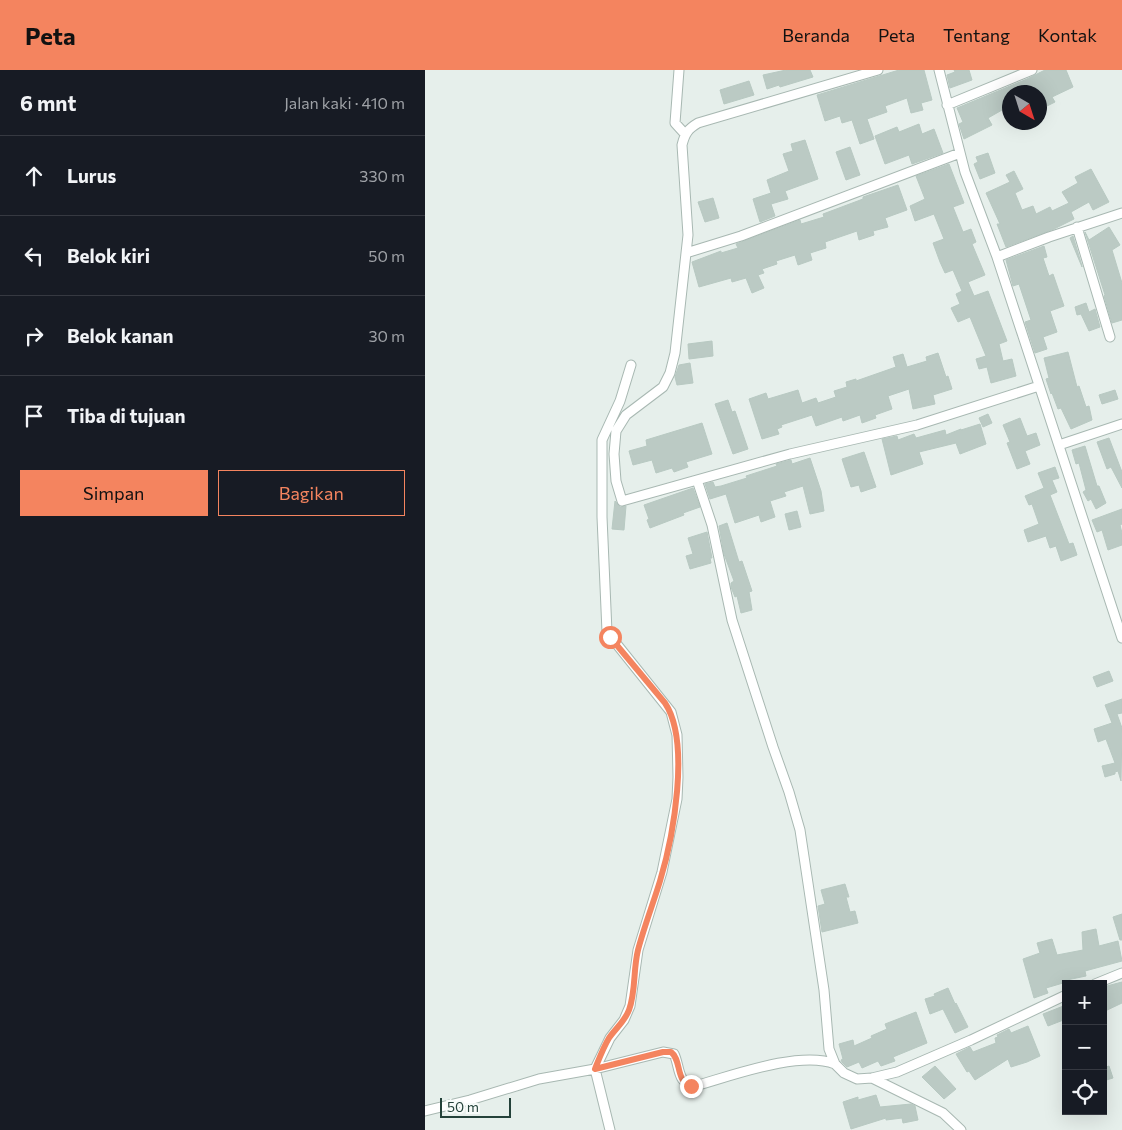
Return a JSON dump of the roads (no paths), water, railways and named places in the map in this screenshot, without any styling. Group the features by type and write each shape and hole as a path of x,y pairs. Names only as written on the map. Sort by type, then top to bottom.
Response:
{"street":[{"path":"679,70 675,123 685,134"},
{"path":"879,70 698,123 685,134 682,145 687,220 686,253 675,353 670,373 661,390 626,415 616,431 613,454 616,481 622,501 790,454 927,422 1039,386"},
{"path":"939,70 960,154 997,257 1122,638"},
{"path":"947,105 1032,70"},
{"path":"686,253 741,236 960,154"},
{"path":"997,257 1077,227 1122,213"},
{"path":"1077,227 1110,337"},
{"path":"610,1130 595,1069 609,1038 624,1020 630,1006 637,956 643,929 662,872 677,800 678,785 677,735 671,712 607,632 602,517 602,440 620,401 631,365"},
{"path":"1059,445 1122,424"},
{"path":"697,480 711,525 732,620 800,830 824,990 829,1049 835,1064"},
{"path":"1105,980 1122,973"},
{"path":"425,1111 470,1100 539,1079 595,1069 663,1052 671,1052 675,1057 682,1079 687,1085 695,1086 789,1062 815,1060 826,1060 835,1064 844,1073 857,1079 872,1078 897,1072 1062,998"},
{"path":"872,1078 943,1113 961,1130"}]}
